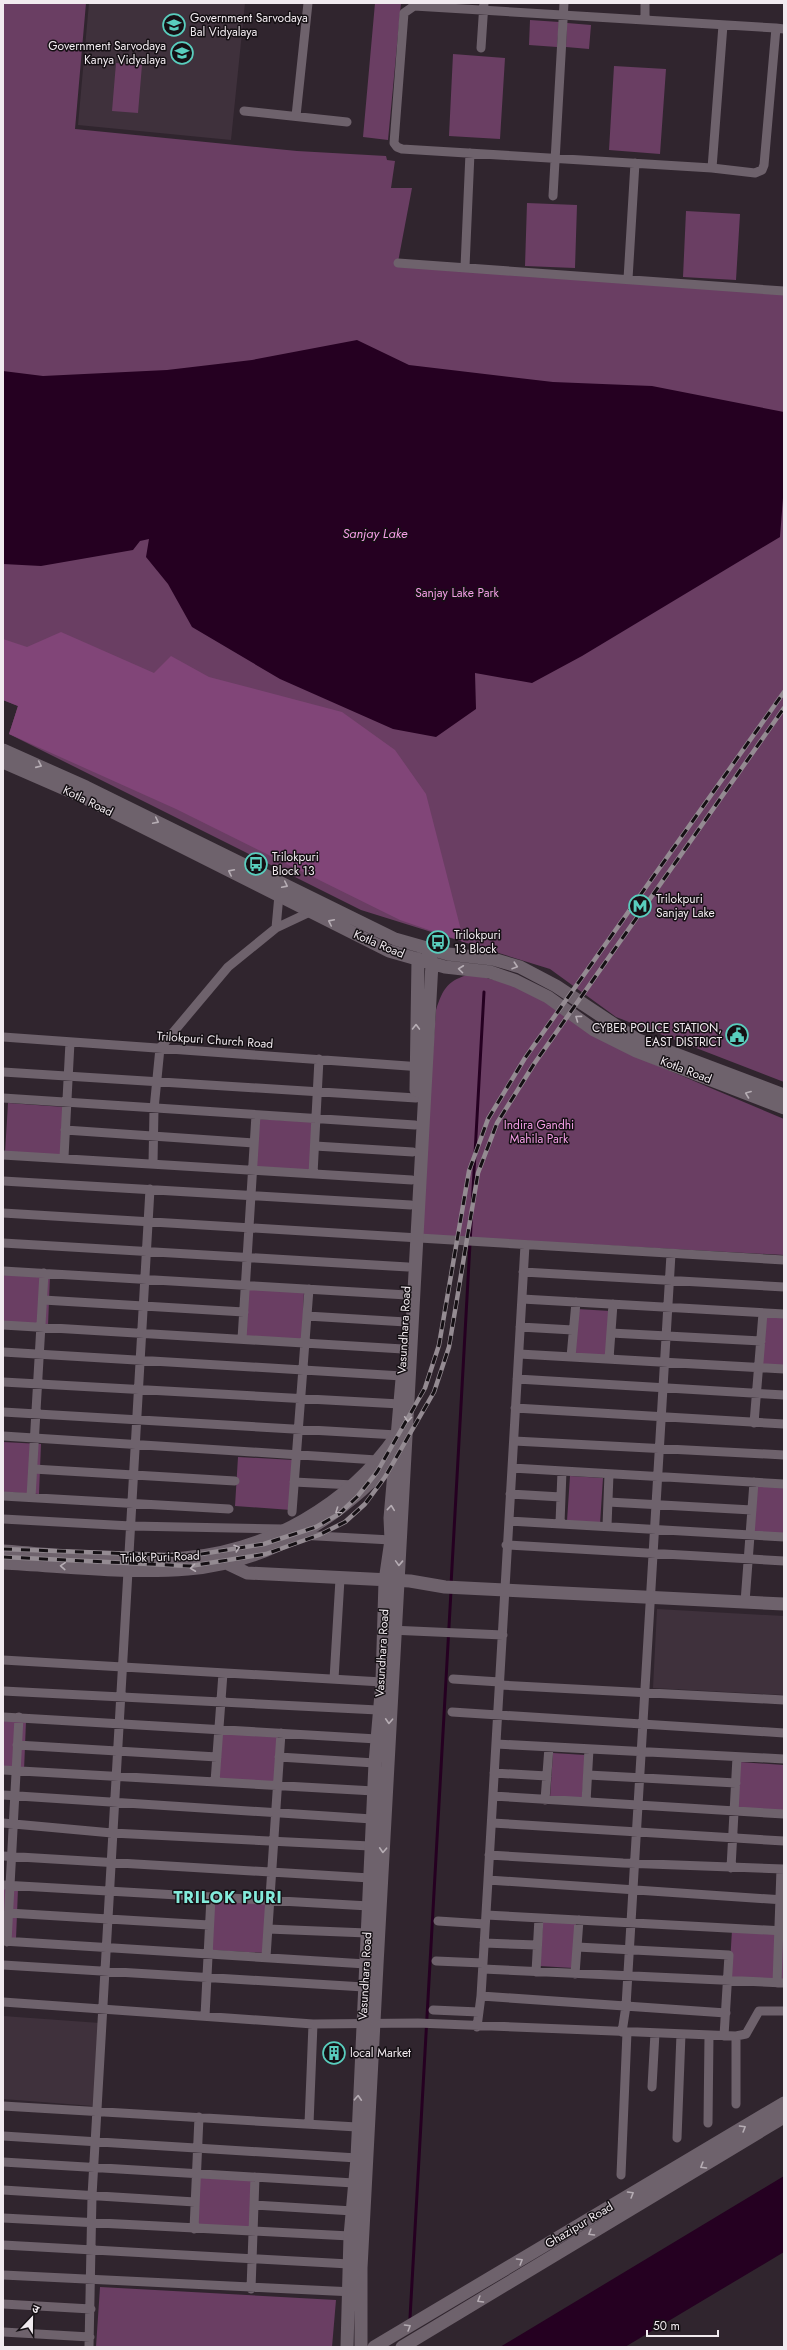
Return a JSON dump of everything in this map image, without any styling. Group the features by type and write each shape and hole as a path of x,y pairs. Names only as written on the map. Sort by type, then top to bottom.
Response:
{"street":[{"path":"296,116 308,3"},
{"path":"553,196 564,3"},
{"path":"645,3 645,20"},
{"path":"414,6 484,6 563,15 780,29 764,165 762,170 755,173 712,168 402,149 395,145 404,13 414,6"},
{"path":"481,48 484,6"},
{"path":"712,168 723,25"},
{"path":"244,111 347,122"},
{"path":"465,268 470,153"},
{"path":"628,279 635,163"},
{"path":"398,262 784,291"},
{"name":"Kotla Road","path":"3,750 86,787 395,939 448,954 492,959 520,968 556,986 636,1039 784,1095"},
{"name":"Kotla Road","path":"3,762 81,796 390,951 445,967 490,972 516,981 548,997 594,1030 636,1051 784,1108"},
{"path":"276,928 279,895"},
{"path":"153,1164 154,1109 160,1048 228,967 276,928 310,912"},
{"path":"418,959 427,949 432,963"},
{"name":"Vasundhara Road","path":"347,2347 355,2292 389,1630 385,1580 391,1540 390,1457 415,1237 421,1066 418,959"},
{"name":"Vasundhara Road","path":"361,2347 355,2292 350,2264 350,2236 357,2158 357,2127 368,2025 364,1987 369,1906 374,1763 378,1710 389,1630 399,1581 390,1457 397,1435 406,1322 408,1266 415,1237 411,1205 414,1125 432,963"},
{"name":"Trilokpuri Church Road","path":"3,1037 421,1066"},
{"path":"64,1157 70,1042"},
{"path":"313,1174 319,1059"},
{"path":"3,1072 416,1098"},
{"path":"3,1105 3,1098 414,1125"},
{"path":"242,1339 256,1115"},
{"path":"65,1130 254,1143"},
{"path":"315,1146 413,1152"},
{"path":"3,1155 64,1157 412,1180"},
{"path":"3,1181 411,1205"},
{"path":"3,2332 89,2342 91,2309 90,2250 92,2196 98,2111 102,2009 109,1919 112,1833 122,1697 139,1389 142,1361 150,1189"},
{"path":"3,1213 784,1260"},
{"path":"3,1243 408,1266"},
{"path":"477,2027 481,1996 492,1823 503,1635 506,1545 509,1521 522,1299 522,1272 525,1245"},
{"path":"621,2175 626,2006 652,1554 658,1476 660,1417 671,1254"},
{"path":"3,1271 407,1295"},
{"path":"522,1272 784,1287"},
{"path":"31,1497 44,1273"},
{"path":"292,1512 309,1289"},
{"path":"522,1299 784,1314"},
{"path":"43,1300 244,1312"},
{"path":"571,1357 576,1302"},
{"path":"610,1359 613,1304"},
{"path":"754,1423 763,1313"},
{"path":"307,1316 406,1322"},
{"path":"3,1325 403,1349"},
{"path":"520,1327 573,1330"},
{"path":"611,1333 761,1341"},
{"path":"3,1352 402,1376"},
{"path":"519,1354 784,1369"},
{"path":"517,1379 784,1395"},
{"path":"3,1382 139,1389 301,1400 400,1404"},
{"path":"515,1408 784,1424"},
{"path":"3,1412 397,1435"},
{"path":"3,1436 296,1455 390,1457"},
{"path":"514,1441 784,1455"},
{"name":"Trilok Puri Road","path":"292,1532 390,1457"},
{"name":"Trilok Puri Road","path":"3,1563 130,1565 184,1558 222,1558 233,1550 292,1532 345,1506 364,1489 390,1457"},
{"path":"512,1468 784,1484"},
{"path":"33,1469 235,1482"},
{"path":"560,1524 562,1471"},
{"path":"607,1526 609,1474"},
{"path":"294,1482 353,1485"},
{"path":"745,1602 747,1559 754,1482"},
{"path":"510,1494 561,1497"},
{"path":"3,1496 229,1509"},
{"path":"608,1502 752,1510"},
{"path":"3,1519 131,1526 292,1532"},
{"path":"509,1521 784,1537"},
{"name":"Trilok Puri Road","path":"292,1532 391,1540"},
{"path":"506,1545 784,1561"},
{"name":"Trilok Puri Road","path":"3,1551 130,1565"},
{"path":"222,1558 247,1573 340,1579 385,1580 445,1587 784,1604"},
{"path":"334,1679 340,1579"},
{"path":"389,1630 441,1631 503,1635"},
{"path":"3,1660 382,1682"},
{"path":"215,1782 223,1673"},
{"path":"453,1679 645,1693 784,1700"},
{"path":"3,1691 378,1710"},
{"path":"452,1712 784,1733"},
{"path":"3,1717 377,1739"},
{"path":"19,1717 13,1824 7,1856 6,1885 8,1913 5,1942 366,1964"},
{"path":"266,1957 281,1733"},
{"path":"496,1744 784,1760"},
{"path":"17,1745 217,1757"},
{"path":"545,1800 549,1747"},
{"path":"586,1802 589,1749"},
{"path":"279,1757 374,1763"},
{"path":"731,1868 737,1757"},
{"path":"3,1770 374,1791"},
{"path":"494,1773 547,1776"},
{"path":"588,1775 736,1784"},
{"path":"3,1794 372,1819"},
{"path":"493,1796 784,1814"},
{"path":"3,1823 112,1833 370,1846"},
{"path":"492,1823 784,1841"},
{"path":"436,1961 536,1972 780,1983 783,1869 635,1864 489,1855"},
{"path":"7,1856 370,1878"},
{"path":"488,1880 782,1900"},
{"path":"6,1885 369,1906"},
{"path":"204,2016 211,1897"},
{"path":"8,1913 209,1925"},
{"path":"438,1921 539,1918 782,1930"},
{"path":"536,1972 539,1918"},
{"path":"575,1974 579,1920"},
{"path":"268,1929 367,1934"},
{"path":"484,1943 537,1945"},
{"path":"577,1947 729,1955 724,2036"},
{"path":"3,1965 364,1987"},
{"path":"481,1996 726,2013"},
{"path":"3,2002 313,2024 368,2025 418,2023 429,2025 724,2036 746,2034 758,2011 784,2011"},
{"path":"433,2010 479,2012"},
{"path":"309,2124 313,2024"},
{"path":"652,2087 655,2033"},
{"path":"677,2138 681,2034"},
{"path":"708,2123 709,2035"},
{"path":"736,2036 736,2104"},
{"name":"Ghazipur Road","path":"374,2347 784,2103"},
{"path":"3,2106 357,2127"},
{"path":"194,2228 199,2117"},
{"name":"Ghazipur Road","path":"402,2347 784,2117"},
{"path":"3,2136 357,2158"},
{"path":"3,2162 354,2183"},
{"path":"250,2289 255,2176"},
{"path":"3,2190 195,2202"},
{"path":"254,2205 352,2211"},
{"path":"3,2218 350,2236"},
{"path":"3,2245 350,2264"},
{"path":"3,2276 250,2289 355,2292"},
{"path":"3,2304 91,2309"}],"shaded area":[{"path":"89,3 245,3 231,140 78,125"},
{"path":"61,632 154,673 171,656 209,677 342,712 395,750 426,794 464,942 400,920 176,809 9,734 18,706 3,700 3,639 27,647"},
{"path":"657,1609 784,1616 784,1695 653,1688"},
{"path":"3,2016 100,2023 93,2106 3,2099"}],"green space":[{"name":"Sanjay Lake Park","path":"3,3 86,3 75,129 297,151 386,156 387,160 395,161 391,188 412,188 398,262 784,291 784,1082 616,1017 550,969 361,910 9,734 18,706 3,700"},
{"path":"375,3 401,3 388,140 363,137"},
{"path":"530,20 559,22 557,47 529,45"},
{"path":"567,23 591,25 589,49 566,47"},
{"path":"453,54 505,58 500,139 449,136"},
{"path":"116,63 142,65 138,113 112,111"},
{"path":"614,66 666,69 660,154 609,150"},
{"path":"527,203 577,205 575,268 525,266"},
{"path":"686,211 740,214 736,280 683,277"},
{"name":"Indira Gandhi Mahila Park","path":"471,974 518,986 637,1057 784,1119 784,1255 419,1235 436,1010 441,996 448,986 457,979"},
{"path":"8,1103 64,1107 62,1157 5,1153"},
{"path":"258,1119 314,1122 312,1172 255,1168"},
{"path":"3,1273 50,1276 48,1326 3,1323"},
{"path":"248,1288 304,1291 302,1341 245,1337"},
{"path":"577,1309 610,1311 607,1356 574,1354"},
{"path":"765,1317 784,1318 784,1368 762,1367"},
{"path":"3,1442 41,1444 39,1494 3,1492"},
{"path":"238,1457 294,1460 291,1510 235,1506"},
{"path":"570,1476 603,1478 600,1524 567,1521"},
{"path":"756,1484 784,1486 784,1536 752,1534"},
{"path":"3,1720 26,1721 24,1771 3,1770"},
{"path":"222,1732 278,1735 275,1785 219,1782"},
{"path":"553,1753 585,1755 582,1800 550,1798"},
{"path":"740,1762 784,1765 784,1815 737,1812"},
{"path":"3,1888 18,1889 16,1939 3,1938"},
{"path":"212,1900 268,1903 266,1953 209,1950"},
{"path":"543,1921 576,1923 573,1968 540,1966"},
{"path":"732,1930 784,1933 784,1983 729,1980"},
{"path":"198,2176 254,2180 251,2230 195,2226"},
{"path":"100,2287 336,2300 332,2347 96,2347"}],"water":[{"name":"Sanjay Lake","path":"357,340 409,365 553,382 652,386 784,412 784,485 780,537 582,656 532,683 475,673 476,709 436,737 393,729 280,679 192,627 168,584 146,557 149,539 140,541 133,550 41,566 3,564 3,371 43,376 167,370 252,360"},
{"path":"784,2176 784,2252 625,2347 500,2347"}],"waterway":[{"path":"451,1585 484,992"},
{"path":"410,2318 451,1591"}],"railway":[{"path":"3,1549 189,1556 264,1544 316,1527 339,1514 357,1497 377,1472 425,1388 439,1345 469,1171 488,1119 525,1058 784,692"},
{"path":"3,1557 190,1566 266,1554 319,1535 345,1522 365,1504 385,1477 434,1392 449,1347 478,1173 497,1123 534,1064 784,708"}],"place":[{"name":"Government Sarvodaya Bal Vidyalaya","path":"174,25"},
{"name":"Government Sarvodaya Kanya Vidyalaya","path":"182,53"},
{"name":"Trilokpuri Block 13","path":"256,864"},
{"name":"Trilokpuri Sanjay Lake","path":"640,906"},
{"name":"Trilokpuri 13 Block","path":"438,942"},
{"name":"CYBER POLICE STATION, EAST DISTRICT","path":"737,1035"},
{"name":"local Market","path":"334,2053"}],"district":[{"name":"TRILOK PURI","path":"228,1897"}]}
